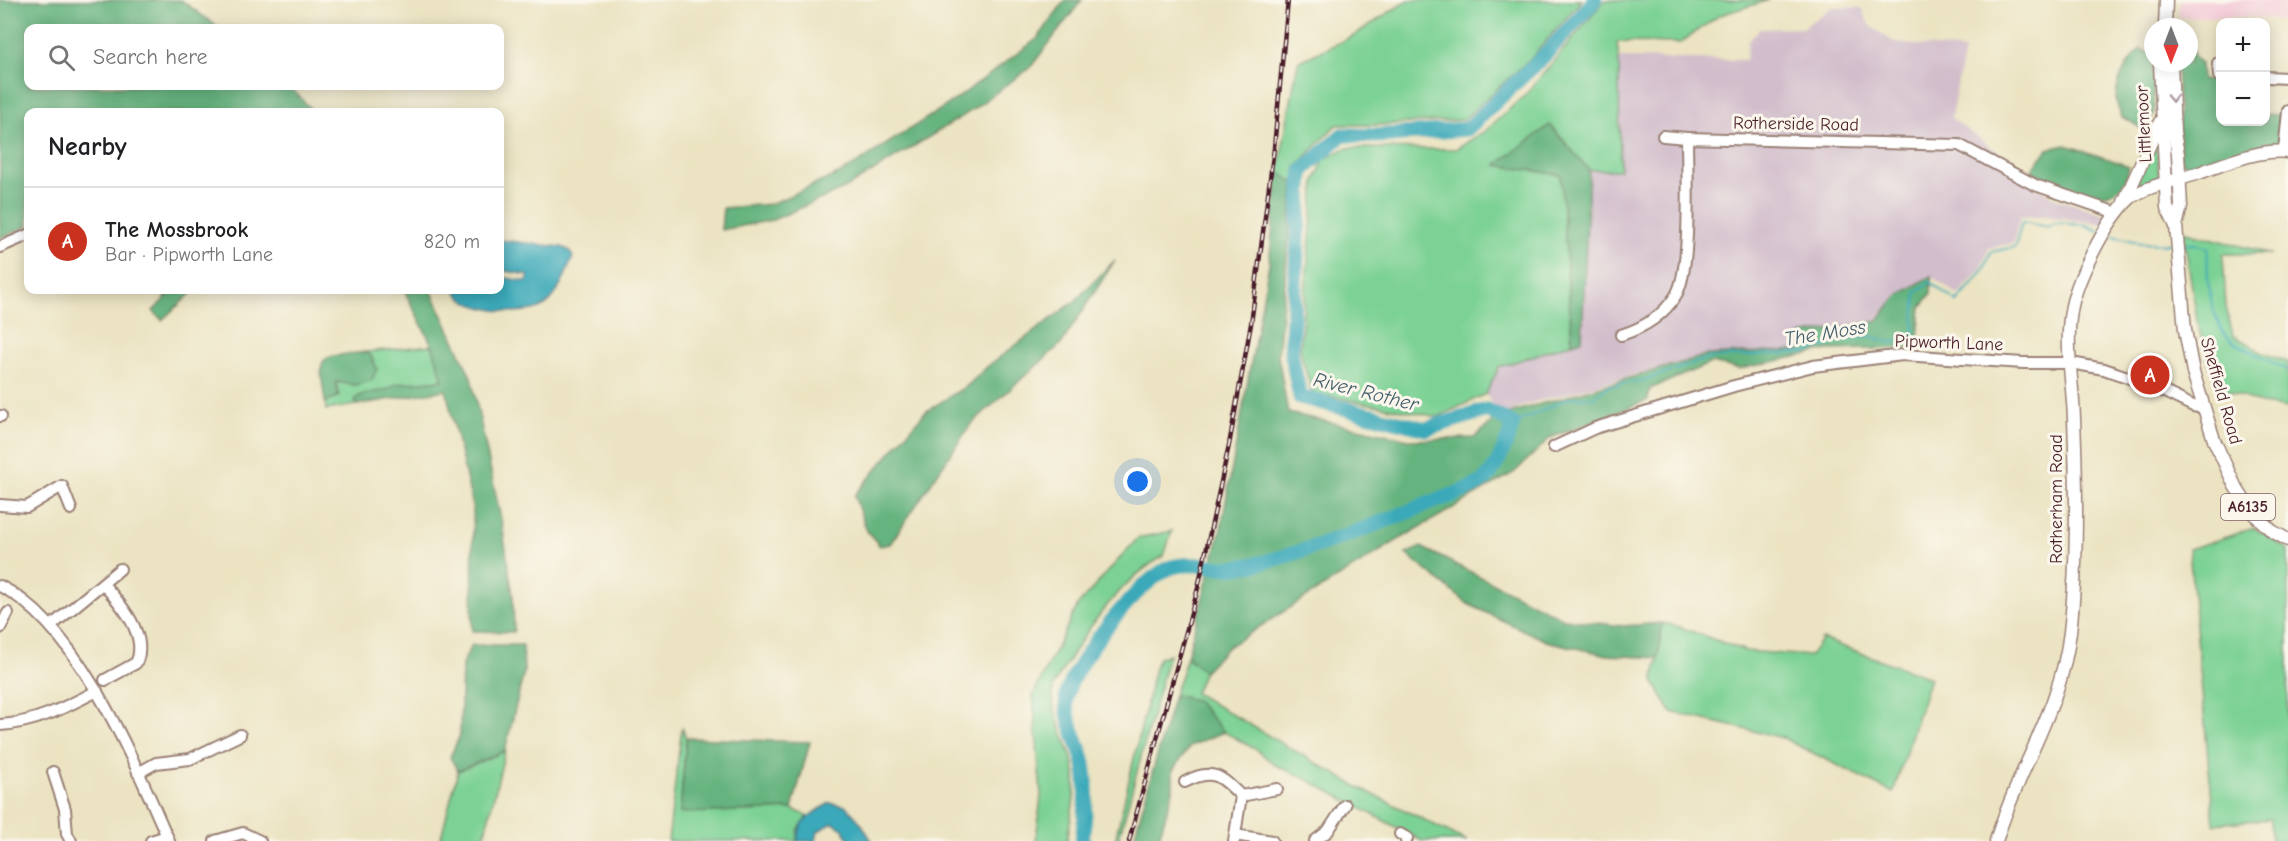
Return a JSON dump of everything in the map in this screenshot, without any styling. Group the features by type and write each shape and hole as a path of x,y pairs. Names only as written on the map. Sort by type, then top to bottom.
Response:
{"main road":[{"path":"2165,18 2166,0"},
{"name":"Littlemoor","path":"2160,72 2165,184"},
{"name":"Littlemoor","path":"2171,72 2179,179"},
{"path":"2120,209 2162,119"},
{"name":"A6135","path":"2165,184 2170,179 2174,133"},
{"name":"Rotherham Road","path":"1996,841 2020,778 2057,694 2067,656 2074,555 2075,453 2069,320 2074,294 2083,273 2120,209 2135,195 2244,157 2286,152"},
{"name":"A6135","path":"2176,226 2172,201 2179,179"},
{"name":"Sheffield Road","path":"2165,184 2167,208 2176,226 2185,330 2193,372 2214,440 2235,486 2251,511 2272,531 2288,540"}],"street":[{"path":"2270,77 2288,78"},
{"path":"2286,152 2288,111"},
{"name":"Rotherside Road","path":"1663,136 1959,145 2035,185 2120,209"},
{"path":"1621,335 1634,331 1656,317 1675,297 1679,289 1685,267 1687,138"},
{"path":"0,246 24,237"},
{"name":"Pipworth Lane","path":"1554,447 1595,428 1734,386 1813,366 1903,355 2023,363 2070,363 2104,369 2148,384 2193,406 2204,408"},
{"path":"0,505 27,507 62,486 71,509"},
{"path":"51,626 120,569"},
{"path":"103,584 129,618 141,649 136,663 105,680"},
{"path":"0,586 20,597 51,626 97,691 168,838 151,841"},
{"path":"0,628 8,613"},
{"path":"0,725 14,724 57,711 97,691"},
{"path":"138,773 156,763 190,759 240,735"},
{"path":"53,772 65,809 67,834 71,841"},
{"path":"1185,782 1203,774 1216,775 1224,779 1241,796"},
{"path":"1241,796 1278,789"},
{"path":"1241,796 1234,838 1272,841"},
{"path":"1315,841 1328,831 1345,805"},
{"path":"215,841 243,833 260,841"}],"shaded area":[{"path":"2180,0 2288,0 2288,21 2252,17 2178,17"},
{"path":"1832,7 1862,8 1869,25 1895,43 1964,50 1951,118 2021,169 2031,184 2057,199 2108,215 2104,224 2046,216 2020,217 2013,243 1989,248 1981,268 1958,295 1931,276 1897,296 1877,322 1801,335 1800,350 1708,355 1527,404 1499,416 1486,394 1499,367 1582,340 1589,170 1620,170 1619,58 1746,60 1748,41 1760,29 1803,28"}],"green space":[{"path":"0,0 181,0 214,24 24,24 24,90 293,90 310,108 24,108 24,228 0,238"},
{"path":"1065,0 1082,0 1030,68 968,113 846,188 773,220 721,230 723,208 771,204 845,171 955,100 1038,38"},
{"path":"1408,0 1582,0 1533,56 1463,120 1336,125 1296,167 1294,183 1278,172 1298,62 1353,36"},
{"path":"1605,0 1769,0 1720,15 1680,43 1617,42 1620,170 1589,170 1550,125 1497,165 1561,175 1572,343 1499,367 1486,394 1438,417 1312,393 1300,350 1315,181 1324,159 1346,148 1456,149 1485,131 1525,95"},
{"path":"2141,49 2144,51 2144,72 2153,72 2154,112 2146,131 2122,117 2117,106 2118,85 2132,59"},
{"path":"2198,60 2201,63 2202,79 2216,81 2216,126 2270,126 2270,114 2284,116 2281,142 2245,149 2208,164 2189,165 2180,159 2177,72 2198,72"},
{"path":"1550,125 1589,170 1582,340 1572,343 1561,175 1496,165"},
{"path":"2156,139 2159,177 2134,188"},
{"path":"2066,145 2129,166 2124,182 2115,192 2102,195 2088,194 2057,184 2031,171 2048,149"},
{"path":"1278,172 1294,183 1278,355 1288,413 1413,440 1474,438 1499,416 1708,355 1800,350 1801,335 1877,321 1897,296 1931,276 1931,294 1921,307 1917,348 1827,350 1740,369 1711,363 1650,389 1648,400 1550,438 1515,472 1393,543 1229,646 1204,671 1187,657 1221,528 1269,264"},
{"path":"2183,231 2271,254 2223,254 2226,307 2233,335 2263,353 2288,362 2288,408 2261,404 2216,386 2198,326"},
{"path":"1115,260 1062,343 971,424 890,544 880,546 867,531 854,496 925,412 968,385 988,366 1075,301"},
{"path":"169,294 191,294 162,320 153,311"},
{"path":"406,294 433,294 471,377 502,524 513,596 514,632 472,631 473,508 446,390 357,405 355,399 364,394 386,390 396,384 443,380 432,345"},
{"path":"432,345 443,380 396,384 386,390 359,396 355,399 357,405 326,410 325,402 339,396 336,382 356,385 371,356 366,352"},
{"path":"366,352 371,356 377,369 372,380 356,385 336,382 339,396 325,402 321,374 324,360 338,355"},
{"path":"2254,528 2288,549 2288,841 2271,841 2270,819 2214,824 2189,549"},
{"path":"1172,531 1164,556 1134,577 1107,605 1084,636 1055,683 1054,708 1075,772 1074,798 1067,841 1036,841 1041,795 1033,695 1078,605 1138,538"},
{"path":"1421,547 1564,619 1623,626 1662,623 1658,658 1607,655 1546,641 1468,604 1406,554"},
{"path":"1662,623 1677,626 1746,651 1810,656 1822,639 1930,678 1893,793 1783,738 1671,712 1653,681"},
{"path":"472,645 523,645 524,672 505,751 458,771 450,757 460,735 462,664"},
{"path":"1169,654 1118,841 1115,841 1155,667 1159,658"},
{"path":"1187,657 1204,671 1195,693 1356,786 1467,841 1422,841 1306,779 1275,765 1257,750 1224,732 1196,701 1174,695"},
{"path":"1174,695 1196,700 1224,732 1190,746 1173,770 1173,791 1158,841 1133,841"},
{"path":"682,727 686,738 680,813 792,809 808,816 798,830 797,841 668,841"},
{"path":"686,738 810,742 792,809 680,813"},
{"path":"505,751 483,841 440,841 458,771"}],"water":[{"path":"504,240 562,247 569,250 573,257 553,297 541,307 532,310 507,312 483,308 464,300 458,294 504,294 504,278 526,281 528,275 504,271"},
{"path":"830,803 846,806 861,823 872,841 850,841 843,829 833,823 818,831 816,841 797,841 798,833 804,822"}],"waterway":[{"name":"River Rother","path":"1082,841 1086,783 1082,756 1067,710 1067,694 1072,680 1095,642 1127,603 1159,574 1172,567 1180,565 1236,567 1257,564 1361,530 1469,489 1481,482 1492,471 1501,456 1513,424 1487,410 1426,429 1300,397 1291,352 1302,171 1342,135 1378,136 1467,129 1545,55 1595,0"},
{"name":"The Moss","path":"1513,424 1569,398 1594,397 1609,386 1641,381 1710,358 1806,352 1844,340 1870,336 1889,342 1913,341 1916,292 1930,282 1957,302 1983,271 1991,252 2015,247 2022,222 2047,227 2055,223 2086,225 2099,231"},
{"name":"The Moss","path":"2107,234 2141,243 2172,244"},
{"name":"The Moss","path":"2181,244 2194,244 2208,248 2210,291 2214,313 2227,337 2288,370"}],"railway":[{"path":"1129,841 1198,588 1229,445 1251,324 1274,148 1288,0"}],"place":[{"name":"The Mossbrook","path":"2150,375"}]}
